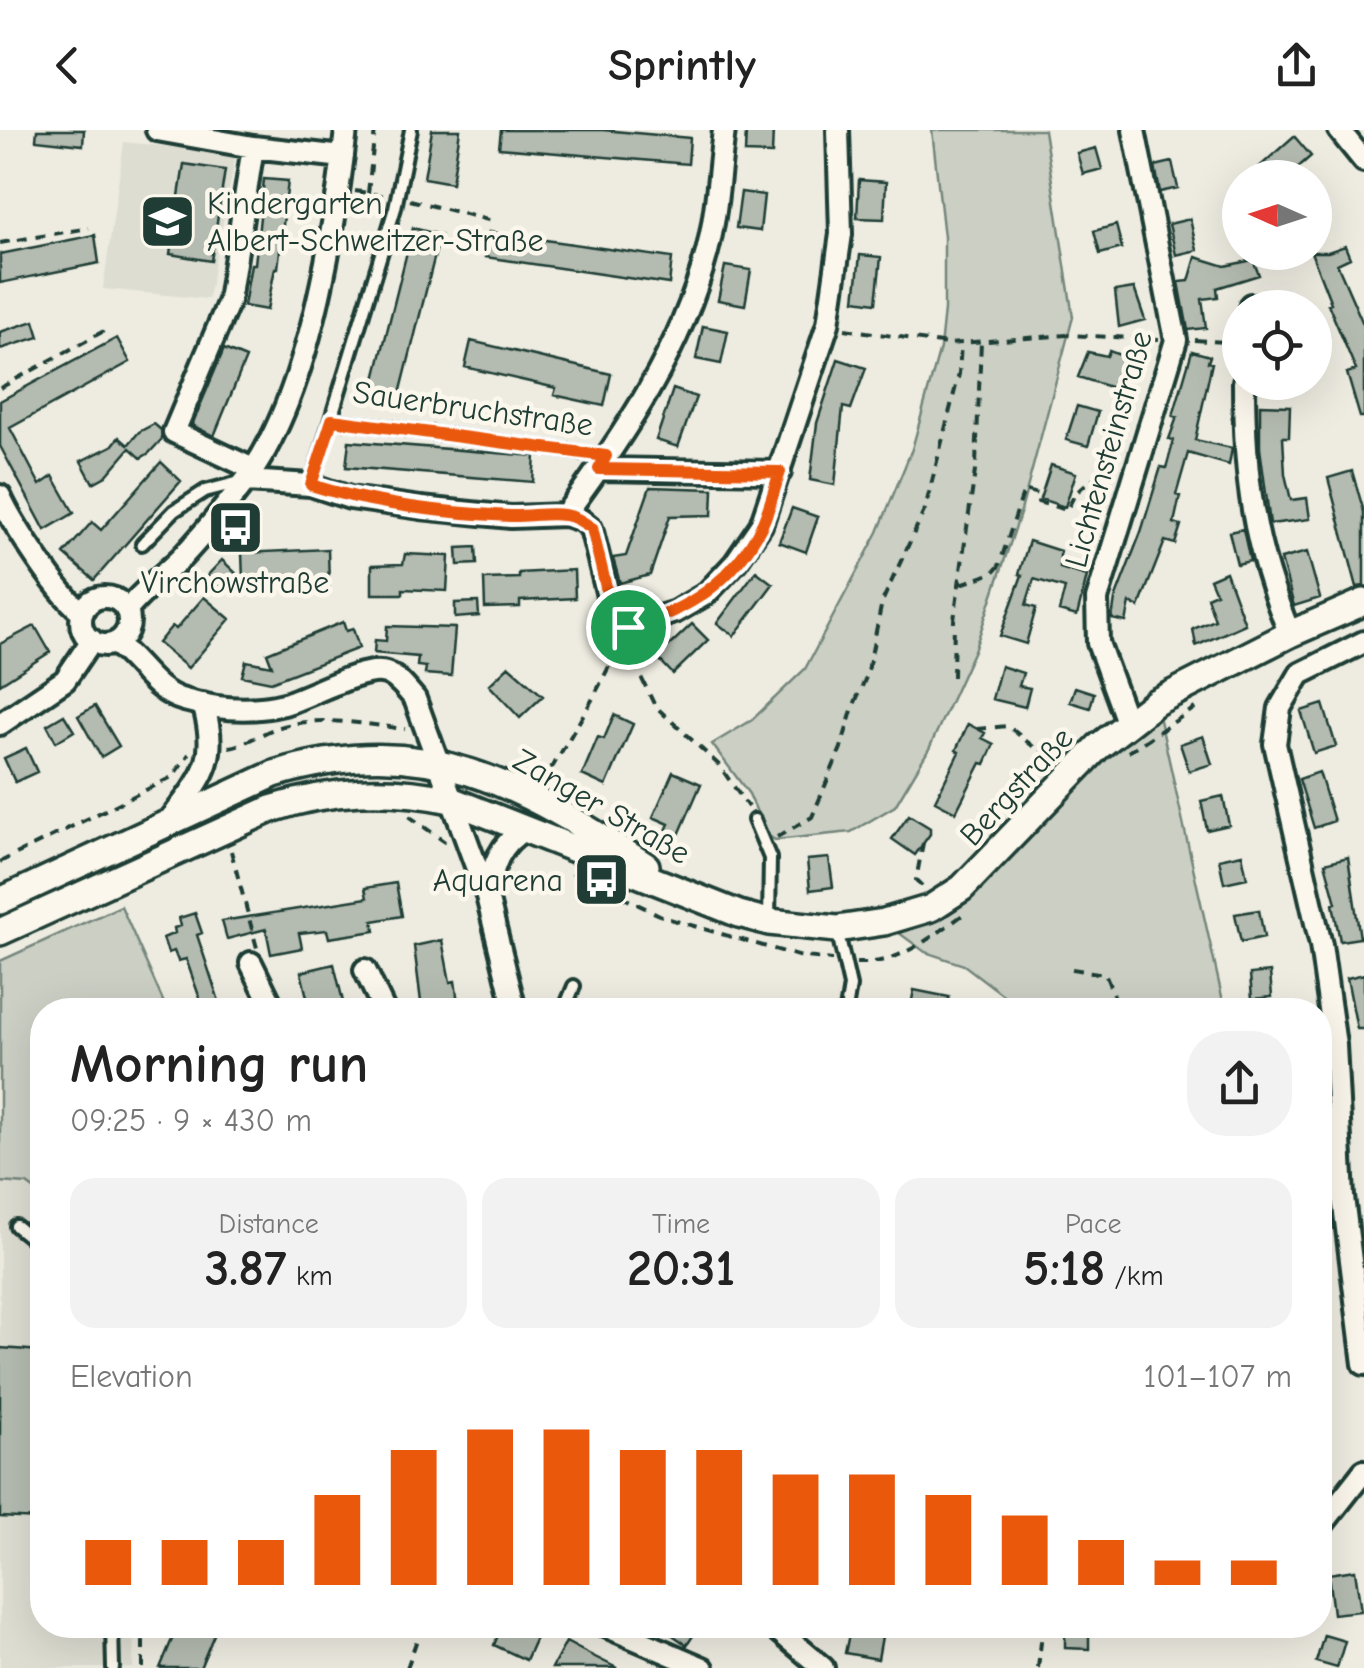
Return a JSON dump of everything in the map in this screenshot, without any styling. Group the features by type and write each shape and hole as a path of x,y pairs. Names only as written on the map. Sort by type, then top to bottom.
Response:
{"street":[{"path":"157,130 253,147 343,157"},
{"path":"346,130 339,189 300,366 249,475 183,555 125,622 107,644 92,640 82,628 87,605 100,598 125,622 144,675 179,700 203,704 256,708 285,704 370,673 385,672 415,699 487,896 512,998"},
{"name":"Sauerbruchstraße","path":"565,514 658,376 680,331 707,250 724,130"},
{"path":"253,147 229,301 174,432 249,475 311,485 350,498 512,516 565,514 581,520 592,528 611,608 628,627 674,612 706,594 736,562 762,525 828,324 841,234 838,130"},
{"name":"Lichtensteinstraße","path":"1127,722 1098,643 1097,600 1176,340 1134,130"},
{"path":"1344,132 1364,162"},
{"path":"1245,400 1247,462 1258,550 1290,634"},
{"path":"602,463 780,472"},
{"path":"1,502 71,606 83,612"},
{"name":"Bergstraße","path":"696,898 769,922 836,928 884,922 932,908 975,878 1079,766 1127,722 1182,687 1364,602"},
{"path":"0,724 65,680 92,640"},
{"path":"1329,998 1322,945 1274,744 1280,708 1300,674 1364,642"},
{"path":"167,824 210,758 212,746 203,704"},
{"name":"Zanger Straße","path":"0,901 274,774 312,762 380,756 437,762 488,777 586,827 696,898"},
{"name":"Zanger Straße","path":"0,932 176,850 287,804 369,790 416,792 451,800 696,898"},
{"path":"487,896 493,866 504,844 525,828"},
{"path":"252,963 268,998"},
{"path":"365,970 378,998"},
{"path":"1332,1021 1343,1197 1364,1364"},
{"path":"1332,1512 1364,1471"},
{"path":"633,1638 703,1668"},
{"path":"787,1638 823,1668"}],"lane":[{"path":"311,485 397,198 410,130"},
{"name":"Sauerbruchstraße","path":"332,420 602,463"},
{"path":"142,544 174,510 205,491 249,475"},
{"path":"754,820 770,858 769,922"},
{"path":"836,928 850,986 848,998"},
{"path":"569,998 574,986"},
{"path":"16,1226 30,1237"},
{"path":"112,1638 112,1668"}],"path":[{"path":"368,193 375,130"},
{"path":"339,189 492,220"},
{"path":"0,243 89,228"},
{"path":"0,388 104,331"},
{"path":"854,332 961,343 1067,335 1164,340"},
{"path":"1186,340 1222,343"},
{"path":"953,677 954,620 976,464 981,342"},
{"path":"764,844 812,817 841,748 867,675 882,602 925,509 959,374 961,343"},
{"path":"959,585 994,573 999,566 1024,490 1038,494 1041,502 1068,510 1071,496 1086,482 1096,479 1103,514"},
{"path":"536,775 552,766 592,700 622,639 654,706 718,765 744,799 754,820"},
{"path":"1126,754 1196,708"},
{"path":"0,862 172,778 194,746 233,747 277,728 306,721 330,720 425,731"},
{"path":"977,729 1008,726 1035,748 1064,759"},
{"path":"396,810 424,824 448,844 468,840"},
{"path":"923,844 916,880 923,886 932,908"},
{"path":"230,846 258,948 252,963"},
{"path":"1072,970 1105,974 1115,998"},
{"path":"143,1668 144,1638"},
{"path":"407,1668 417,1638"},
{"path":"1038,1668 1041,1638"}],"shaded area":[{"path":"932,130 1044,130 1073,317 1021,511 975,648 929,749 895,806 851,832 775,840 767,835 749,794 712,744 752,720 805,669 878,532 912,449 940,348 944,310 944,237"},
{"name":"Kindergarten Albert-Schweitzer-Straße","path":"124,142 236,154 208,299 103,289"},
{"path":"1156,702 1222,998 1007,998 964,965 925,952 884,922 931,908"},
{"path":"121,906 162,998 30,998 30,1186 0,1182 0,961"},
{"path":"0,1182 30,1186 30,1638 134,1638 133,1668 0,1668"}],"building":[{"path":"37,130 84,130 83,145 36,140"},
{"path":"432,130 460,130 452,183 424,178"},
{"path":"501,130 603,130 690,138 688,164 499,148"},
{"path":"746,130 773,130 772,154 745,153"},
{"path":"1294,136 1311,156 1306,160 1267,160"},
{"path":"1096,148 1102,169 1083,174 1077,153"},
{"path":"1172,162 1178,188 1160,192 1155,166"},
{"path":"184,164 225,170 211,261 170,254"},
{"path":"264,179 288,181 278,268 267,310 244,306 251,264 255,264"},
{"path":"859,180 886,182 884,219 857,218"},
{"path":"741,192 764,195 760,231 736,228"},
{"path":"1190,219 1197,250 1176,255 1169,224"},
{"path":"1116,225 1122,248 1100,254 1094,231"},
{"path":"413,228 440,235 397,406 370,399"},
{"path":"489,232 672,258 669,284 485,257"},
{"path":"95,235 99,263 0,283 0,254"},
{"path":"1345,246 1350,258 1337,264 1364,326 1364,417 1360,417 1347,373 1356,370 1332,313 1332,290 1326,290 1318,270 1332,270 1332,251"},
{"path":"860,255 881,257 876,303 855,300"},
{"path":"1196,257 1222,265 1222,270 1257,270 1259,275 1217,288 1218,297 1202,299 1206,328 1188,330 1179,282 1189,281"},
{"path":"725,266 751,270 745,305 718,300"},
{"path":"1134,288 1145,320 1119,327 1115,291"},
{"path":"34,321 39,337 0,349 0,332"},
{"path":"703,326 728,331 721,364 696,359"},
{"path":"117,338 130,362 10,428 40,485 53,476 74,513 45,530 0,446 0,401"},
{"path":"471,341 611,374 604,406 554,395 556,388 465,367"},
{"path":"224,349 246,358 214,436 192,425"},
{"path":"1109,351 1128,358 1116,389 1078,377 1088,352 1107,356"},
{"path":"1192,351 1210,356 1208,362 1212,363 1195,440 1232,448 1229,465 1188,453 1176,495 1180,496 1174,523 1181,525 1175,544 1165,541 1139,607 1130,603 1126,622 1112,619 1115,599 1161,467 1166,468 1174,440 1169,439 1177,417 1173,416"},
{"path":"838,359 866,368 851,409 843,407 835,485 810,480 817,423"},
{"path":"673,389 696,397 678,447 656,440"},
{"path":"1260,405 1290,406 1289,437 1283,437 1285,474 1291,500 1307,498 1310,519 1270,524 1260,448"},
{"path":"1077,406 1098,412 1088,446 1066,440"},
{"path":"154,424 161,430 162,439 149,453 141,458 130,448 106,476 93,483 81,461 112,446 119,437 128,445 139,432"},
{"path":"349,441 535,456 533,482 346,467"},
{"path":"161,462 181,481 94,580 64,554 92,522 101,530"},
{"path":"1051,465 1076,473 1065,507 1040,499"},
{"path":"1352,471 1364,512 1364,586 1357,587 1328,478"},
{"path":"650,487 713,489 712,515 670,516 650,575 620,583 613,558 626,556"},
{"path":"792,508 818,517 806,552 779,542"},
{"path":"1243,529 1250,561 1237,564 1229,532"},
{"path":"1029,541 1060,551 1060,568 1087,576 1077,616 1059,611 1065,588 1034,579 1026,605 1036,608 1026,644 1000,636 1022,575 1019,574"},
{"path":"476,547 477,564 458,565 457,548"},
{"path":"328,549 329,586 289,587 289,579 226,582 220,588 207,576 222,560 243,580 242,553"},
{"path":"1307,552 1320,598 1294,606 1281,559"},
{"path":"405,554 449,556 447,591 403,589 403,594 372,594 372,565 403,564"},
{"path":"574,570 575,598 520,601 520,607 485,608 484,579"},
{"path":"756,571 773,584 734,636 717,623"},
{"path":"1226,572 1245,624 1196,646 1193,629 1215,620 1207,597 1216,593 1210,579"},
{"path":"204,597 230,619 188,668 158,643"},
{"path":"478,602 479,616 455,618 455,603"},
{"path":"343,622 346,631 353,629 359,648 271,682 242,676 246,661 272,666 267,653"},
{"path":"692,624 708,640 673,674 657,657"},
{"path":"35,626 50,652 0,684 0,644"},
{"path":"387,626 455,628 451,676 425,674 426,667 417,666 418,657 374,653 375,640 386,641"},
{"path":"509,666 543,696 520,718 489,685"},
{"path":"1001,666 1023,673 1019,686 1030,688 1025,707 992,699"},
{"path":"1075,687 1094,693 1090,708 1070,702"},
{"path":"1323,704 1336,746 1314,753 1301,711"},
{"path":"95,706 119,746 101,757 78,716"},
{"path":"64,715 74,731 56,742 47,725"},
{"path":"614,715 633,724 606,786 582,775 598,737 604,739"},
{"path":"968,724 985,733 982,738 994,744 956,812 935,801"},
{"path":"1203,736 1212,764 1189,771 1180,744"},
{"path":"26,748 37,772 15,782 4,758"},
{"path":"673,772 701,784 675,844 662,839 669,824 653,817"},
{"path":"1319,772 1334,821 1314,828 1299,779"},
{"path":"1223,796 1229,825 1207,830 1201,801"},
{"path":"909,815 930,828 915,855 892,839"},
{"path":"1242,854 1247,878 1224,883 1219,859"},
{"path":"1348,857 1360,938 1340,941 1333,904 1336,903 1325,863"},
{"path":"829,858 833,887 810,890 807,860"},
{"path":"396,883 402,916 373,921 375,931 329,938 327,930 299,933 302,948 271,954 266,929 227,939 222,921 367,898 365,888"},
{"path":"1259,910 1264,937 1241,942 1235,914"},
{"path":"195,913 202,933 197,935 218,998 200,998 186,959 178,961 174,951 168,953 163,938 181,926 179,918"},
{"path":"442,940 450,982 455,981 457,998 420,998 414,946"},
{"path":"334,964 342,998 307,998 301,972"},
{"path":"1270,972 1272,997 1252,998 1250,974"},
{"path":"1364,974 1364,1029 1357,1029 1347,978"},
{"path":"914,990 949,997 949,998 912,998"},
{"path":"0,1348 30,1350 30,1519 0,1517"},
{"path":"1355,1570 1361,1611 1333,1614 1332,1573"},
{"path":"173,1638 213,1638 200,1668 160,1668"},
{"path":"497,1638 536,1638 526,1660 494,1645"},
{"path":"848,1638 882,1638 878,1659 845,1653"},
{"path":"1065,1638 1089,1638 1089,1649 1065,1648"},
{"path":"1323,1638 1345,1641 1337,1668 1316,1662"},
{"path":"566,1642 583,1651 617,1668 552,1668"}],"place":[{"name":"Kindergarten Albert-Schweitzer-Straße","path":"168,221"},
{"name":"Virchowstraße","path":"235,528"},
{"name":"Aquarena","path":"602,880"}],"route":[{"path":"332,420 606,456 599,469 780,472 762,525 736,562 706,594 674,612 628,627 611,608 592,528 581,520 565,514 512,516 420,508 350,498 311,485 332,420"}]}
